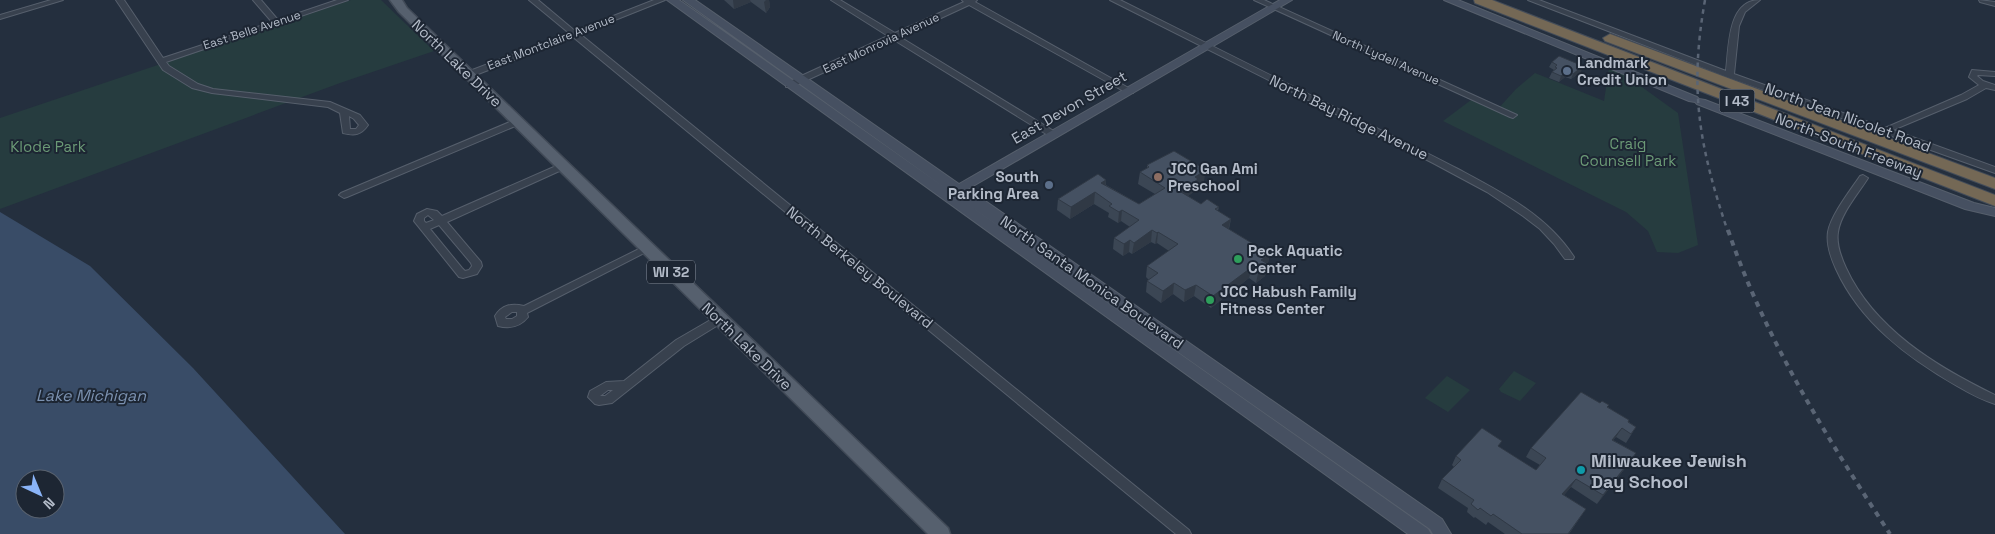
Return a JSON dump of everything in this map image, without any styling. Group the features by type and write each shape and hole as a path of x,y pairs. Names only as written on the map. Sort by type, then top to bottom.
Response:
{"highway":[{"name":"North-South Freeway","path":"1480,0 1995,201"},
{"name":"North-South Freeway","path":"1512,0 1995,184"}],"main road":[{"name":"North Lake Drive","path":"388,0 399,5 940,534"}],"street":[{"path":"0,17 59,0"},
{"path":"120,0 161,61 173,74 195,86 226,93 322,103 335,106 344,113"},
{"path":"257,0 276,22"},
{"name":"East Belle Avenue","path":"161,61 344,0"},
{"name":"North Berkeley Boulevard","path":"533,0 1185,534"},
{"name":"East Montclaire Avenue","path":"470,74 660,0"},
{"name":"North Santa Monica Boulevard","path":"672,0 1422,534"},
{"name":"North Santa Monica Boulevard","path":"688,0 1436,524 1442,534"},
{"path":"835,0 1054,135"},
{"name":"North Bay Ridge Avenue","path":"1114,0 1436,160 1476,183 1542,226 1560,242 1569,257"},
{"name":"North Lydell Avenue","path":"1258,0 1513,115"},
{"name":"East Devon Street","path":"946,196 1287,0"},
{"path":"1449,0 1697,101 1970,206 1995,212"},
{"name":"North Jean Nicolet Road","path":"1532,0 1730,75 1995,170"},
{"path":"1730,75 1735,26 1742,11 1756,0"},
{"path":"1983,0 1995,4"},
{"path":"969,1 1130,91"},
{"name":"East Monrovia Avenue","path":"789,85 969,1"},
{"path":"1995,74 1980,71 1973,74 1975,80 1995,88"},
{"path":"1884,131 1964,98 1985,85"},
{"path":"344,195 517,122"},
{"path":"440,220 563,166"},
{"path":"1863,178 1834,228 1834,251 1843,278 1864,307 1894,336 1935,366 1976,392 1995,400"},
{"path":"1970,206 1984,216 1995,220"},
{"path":"432,212 440,220 476,262 476,270 463,274 458,270 418,218 422,214 432,212"},
{"path":"523,311 647,248"},
{"path":"627,385 680,343 719,319"}],"green space":[{"name":"Klode Park","path":"351,0 381,0 434,51 340,83 0,209 0,118"},
{"name":"Craig Counsell Park","path":"1609,68 1628,77 1678,113 1698,245 1678,253 1657,252 1648,231 1626,212 1443,121 1471,100 1496,111 1516,89 1535,73 1604,101"},
{"path":"1514,371 1536,383 1520,401 1501,392 1499,389"},
{"path":"1447,376 1470,390 1448,412 1425,398"}],"water":[{"name":"Lake Michigan","path":"0,212 90,266 193,368 345,534 0,534"}],"building":[{"path":"1559,56 1583,66 1573,74 1567,71 1561,76 1552,72 1557,68 1555,67 1557,65 1552,62"},
{"path":"1174,151 1206,170 1195,177 1198,179 1181,192 1201,204 1207,199 1219,207 1215,209 1231,219 1222,225 1270,254 1261,260 1268,264 1259,271 1252,267 1213,296 1196,285 1185,290 1174,283 1163,291 1147,281 1158,273 1147,266 1178,244 1152,230 1134,243 1130,240 1124,244 1114,238 1139,220 1122,210 1119,212 1109,206 1112,204 1095,192 1071,207 1058,199 1098,174 1106,180 1101,183 1139,204 1165,188 1140,172 1149,167 1147,165"},
{"name":"Milwaukee Jewish Day School","path":"1581,392 1600,403 1602,401 1609,405 1607,407 1629,420 1628,422 1636,427 1631,434 1622,428 1612,440 1636,453 1603,495 1576,479 1562,494 1586,509 1568,534 1522,534 1493,514 1491,516 1480,508 1478,510 1471,504 1474,500 1442,479 1461,460 1456,456 1482,428 1502,441 1498,446 1536,470 1546,458 1531,448"}],"railway":[{"path":"1705,0 1698,62 1700,118 1710,172 1728,232"},
{"path":"1728,230 1760,310 1799,387 1843,461 1890,534"}],"place":[{"name":"Landmark Credit Union","path":"1567,71"},
{"name":"JCC Gan Ami Preschool","path":"1158,177"},
{"name":"South Parking Area","path":"1049,185"},
{"name":"Peck Aquatic Center","path":"1238,259"},
{"name":"JCC Habush Family Fitness Center","path":"1210,300"},
{"name":"Milwaukee Jewish Day School","path":"1581,470"}]}
